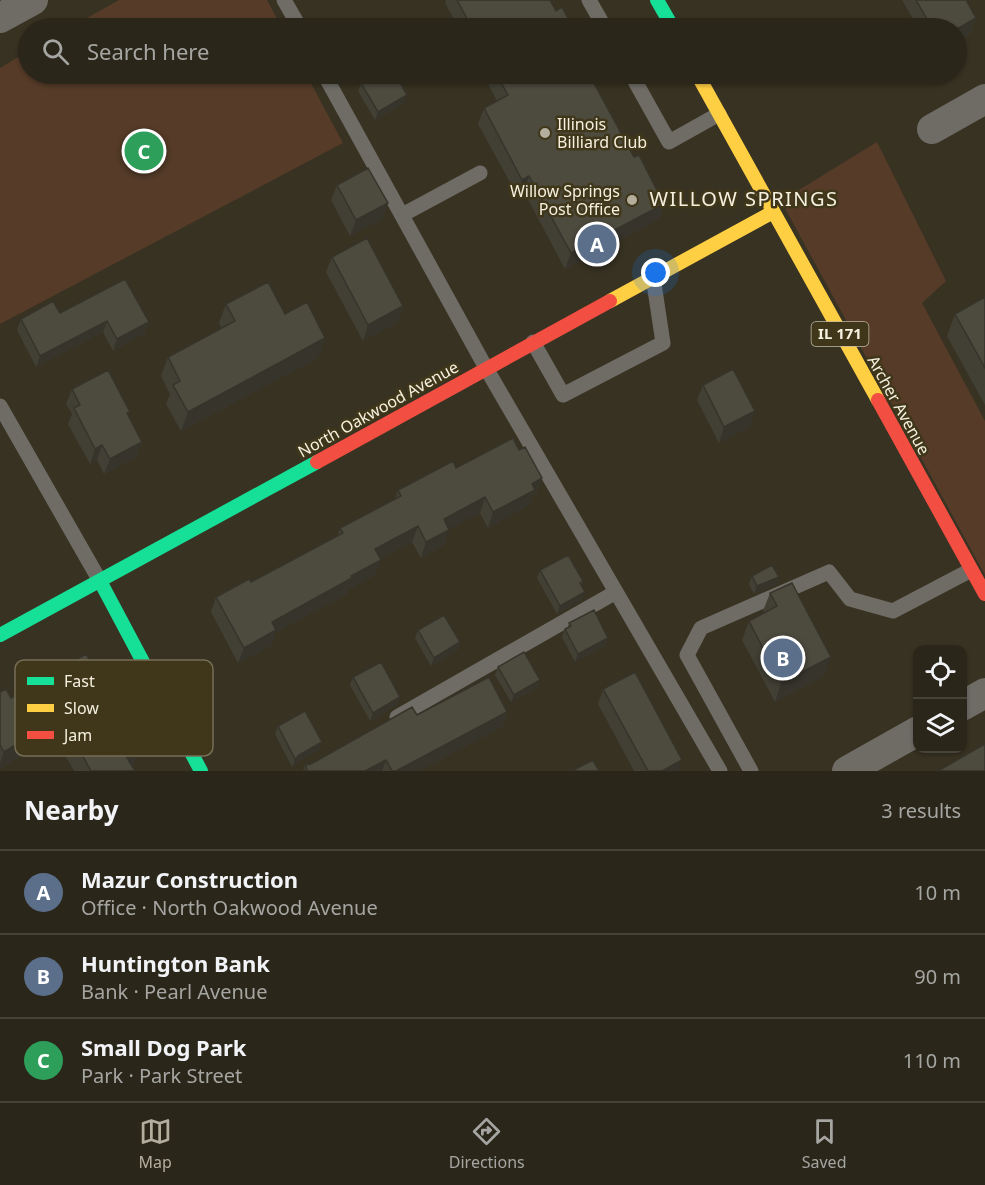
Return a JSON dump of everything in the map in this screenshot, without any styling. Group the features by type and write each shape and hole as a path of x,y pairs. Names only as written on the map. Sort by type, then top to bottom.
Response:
{"street":[{"path":"0,18 33,0"},
{"path":"657,0 667,18"},
{"name":"Archer Avenue","path":"702,84 985,594"},
{"path":"932,129 985,99"},
{"name":"North Oakwood Avenue","path":"0,635 772,212"},
{"path":"100,581 142,660"},
{"path":"967,704 985,693"},
{"path":"847,771 913,734"},
{"path":"193,756 201,771"}],"lane":[{"path":"284,0 294,18"},
{"path":"589,0 600,18"},
{"path":"330,84 486,368 720,771"},
{"path":"637,84 669,142 719,114"},
{"path":"402,215 480,174"},
{"path":"533,342 563,395 663,343 652,277"},
{"path":"0,406 100,581"},
{"path":"751,771 687,655 701,628 829,573 850,599 893,611 971,570"},
{"path":"382,725 616,592"}],"shaded area":[{"path":"119,0 267,0 277,18 87,18"},
{"path":"18,57 18,84 311,84 343,143 0,324 0,68"},
{"path":"877,142 946,281 922,303 985,421 985,575 781,201"}],"building":[{"path":"457,0 550,0 556,11 562,7 568,18 467,18"},
{"path":"916,0 966,0 976,18 967,23 967,18 926,18"},
{"path":"362,84 401,84 407,95 378,112"},
{"path":"502,84 594,84 634,157 639,155 664,204 571,253 529,176 522,180 484,108 508,95"},
{"path":"368,168 388,203 356,220 337,185"},
{"path":"367,238 403,306 368,325 332,257"},
{"path":"125,279 149,322 117,339 107,321 40,356 21,319 53,301 60,313"},
{"path":"268,282 285,314 307,302 325,338 188,412 173,385 180,381 168,357 235,321 226,304"},
{"path":"985,297 985,368 955,314"},
{"path":"733,369 755,411 724,427 703,385"},
{"path":"108,370 130,412 127,413 142,442 110,459 102,445 95,449 74,408 80,405 72,389"},
{"path":"513,438 519,450 525,447 542,478 532,484 535,490 493,512 485,497 444,519 449,530 426,542 418,526 375,549 381,560 272,622 276,630 244,648 216,597 249,579 251,582 343,533 340,528 401,496 398,490 453,461 456,468"},
{"path":"568,555 583,581 580,583 585,592 560,606 540,570"},
{"path":"772,565 779,577 757,586 752,576"},
{"path":"792,583 831,657 781,683 749,621 777,606 770,593"},
{"path":"594,610 608,638 578,654 565,629 571,626 569,623"},
{"path":"444,615 460,642 434,658 418,630"},
{"path":"524,652 540,680 514,695 498,667"},
{"path":"86,654 89,660 76,660"},
{"path":"381,662 400,697 373,713 353,677"},
{"path":"635,672 682,760 662,771 648,771 603,689"},
{"path":"489,677 507,712 396,771 392,771 386,760 365,771 304,771 307,769 305,765 311,764 412,707 417,715"},
{"path":"6,689 11,698 15,696 15,745 4,752 0,745 0,692"},
{"path":"305,711 322,742 295,759 278,726"},
{"path":"985,744 985,771 938,771"},
{"path":"83,756 126,756 135,771 91,771"},
{"path":"593,760 599,771 572,771"}],"traffic: fast":[{"path":"657,0 667,18"},
{"path":"0,635 317,462"},
{"path":"100,581 142,660"},
{"path":"193,756 201,771"}],"traffic: slow":[{"path":"703,84 878,400"},
{"path":"610,301 773,212"}],"traffic: jam":[{"path":"317,462 610,301"},
{"path":"878,400 985,594"}],"place":[{"name":"Illinois Billiard Club","path":"545,133"},
{"name":"Small Dog Park","path":"144,151"},
{"name":"Willow Springs Post Office","path":"632,200"},
{"name":"Mazur Construction","path":"597,244"},
{"name":"Huntington Bank","path":"783,658"}],"district":[{"name":"WILLOW SPRINGS","path":"744,199"}]}
